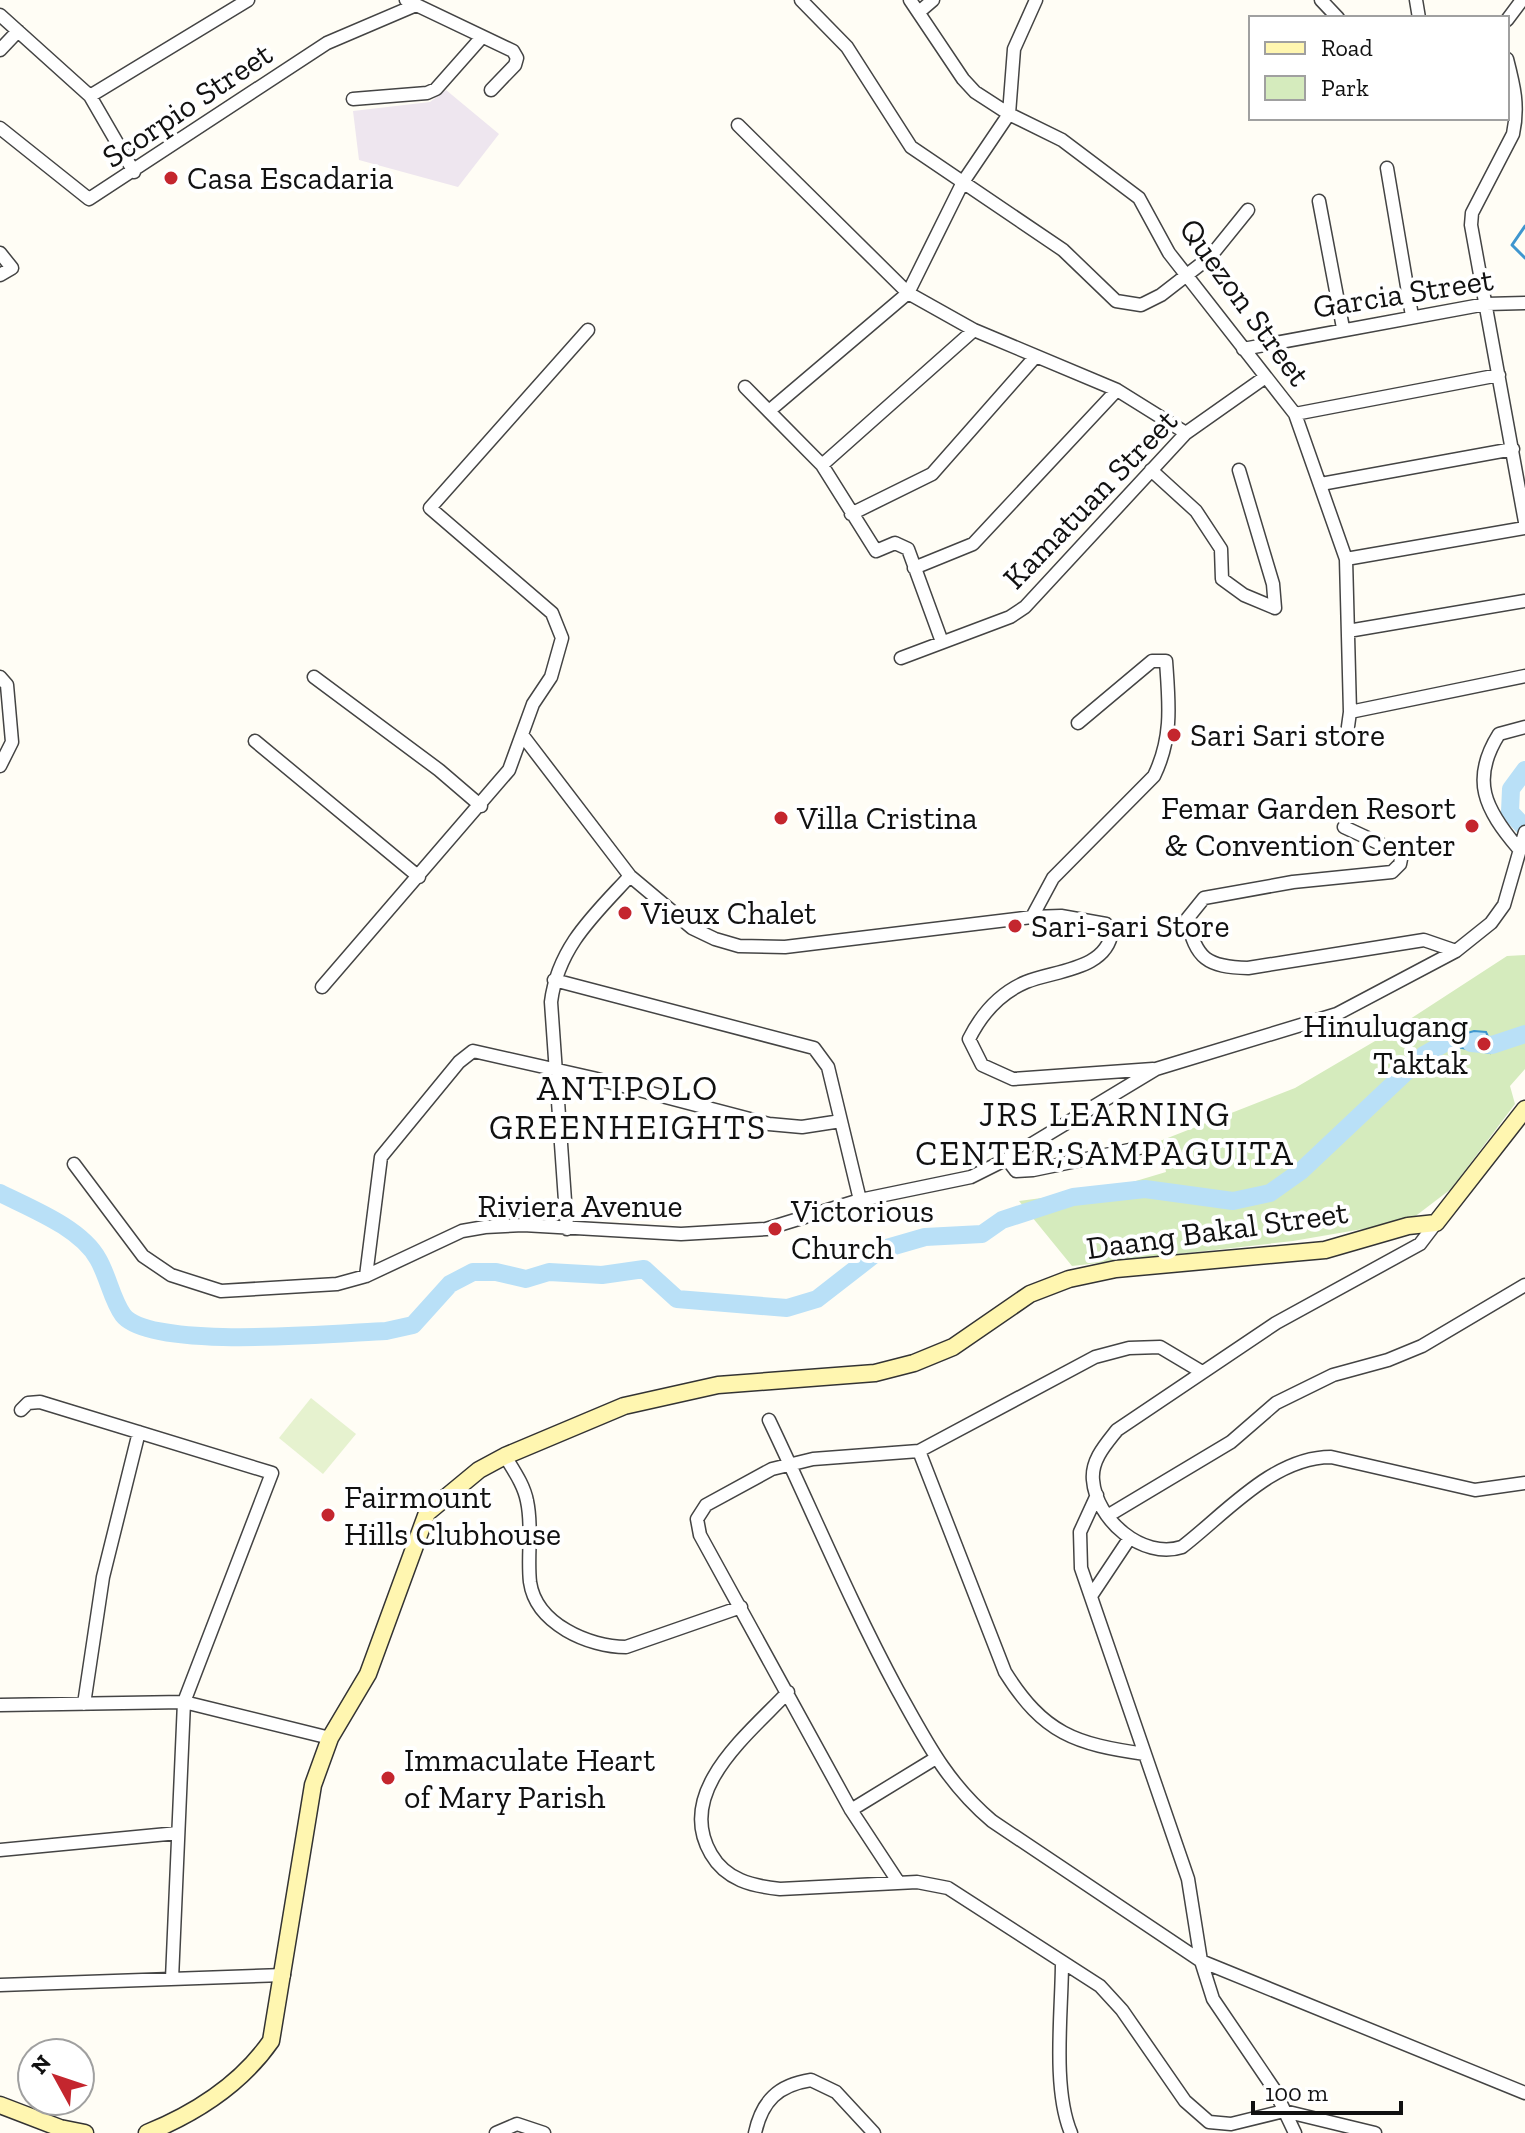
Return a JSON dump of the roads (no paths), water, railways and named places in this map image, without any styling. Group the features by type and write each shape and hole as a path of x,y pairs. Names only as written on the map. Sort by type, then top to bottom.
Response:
{"street":[{"path":"90,96 248,0"},
{"path":"801,0 847,47 911,147 1063,250 1116,301 1141,305 1187,276 1210,257 1248,210"},
{"name":"Quezon Street","path":"910,0 963,79 1009,114 1062,140 1139,198 1169,253 1295,414 1346,559 1350,712 1346,741"},
{"path":"919,12 933,0"},
{"path":"769,411 908,293 963,182 1009,114 1014,49 1036,0"},
{"path":"1321,0 1336,16"},
{"path":"1509,17 1522,0"},
{"path":"411,3 513,51 517,58 515,65 491,90"},
{"name":"Scorpio Street","path":"0,128 89,199 327,43 411,3"},
{"path":"0,15 90,96 134,172"},
{"path":"0,50 18,31"},
{"path":"353,99 427,93 436,89 482,37"},
{"path":"1346,559 1525,525 1472,213 1513,134 1518,105 1509,67"},
{"path":"738,125 908,293 974,330 1117,390 1186,433"},
{"path":"1387,168 1412,316"},
{"path":"1319,201 1343,328"},
{"path":"0,253 12,268 0,275"},
{"name":"Garcia Street","path":"1243,349 1412,316 1486,304 1525,303"},
{"path":"322,987 509,770 533,704 551,677 562,638 552,613 430,508 588,330"},
{"path":"822,465 974,330"},
{"path":"851,514 932,474 1036,356"},
{"path":"1295,414 1499,375"},
{"name":"Kamatuan Street","path":"901,658 1010,617 1025,607 1186,433 1264,378"},
{"path":"745,387 822,465 876,551 899,544 908,549 942,642"},
{"path":"914,568 973,544 1117,390"},
{"path":"1321,484 1513,449"},
{"path":"1151,470 1196,511 1221,549 1222,579 1244,595 1275,608 1273,584 1239,470"},
{"path":"1348,631 1525,601"},
{"path":"1032,917 1053,878 1154,776 1165,754 1170,729 1166,661 1152,661 1078,723"},
{"path":"1350,712 1525,676"},
{"path":"314,677 439,770 481,806"},
{"path":"0,766 12,742 7,685 1,678"},
{"path":"523,736 630,876 692,928 739,946 785,947 1032,917 1098,920 1112,931 1110,944 1102,954 1083,965 1024,983 981,1015 969,1039 982,1065 1013,1079 1156,1069 1337,1014 1456,951 1491,923 1504,905 1521,841 1485,800 1483,778 1487,754 1499,734 1525,727"},
{"path":"255,741 419,877"},
{"path":"1344,827 1402,854 1400,864 1392,872 1293,882 1204,898 1187,919 1193,948 1201,957 1226,967 1248,968 1317,954 1424,940 1456,951"},
{"path":"567,1229 551,1002 554,980 565,950 630,876"},
{"path":"554,980 814,1048 828,1067 860,1200"},
{"path":"366,1276 381,1157 466,1054 479,1051 769,1124 802,1127 841,1121"},
{"name":"Riviera Avenue","path":"74,1164 143,1256 184,1280 221,1291 337,1284 366,1276 462,1231 523,1225 681,1234 766,1229 860,1200 971,1177 1007,1159 1156,1069"},
{"path":"1525,1109 1420,1244 1276,1323 1117,1430 1103,1447 1094,1468 1097,1495 1129,1539 1144,1548 1171,1550 1182,1547 1276,1473 1310,1457 1342,1459 1475,1490 1525,1483"},
{"path":"1007,1159 1016,1171 1025,1171 1144,1147"},
{"name":"Daang Bakal Street","path":"147,2133 212,2099 251,2069 271,2041 313,1785 330,1738 368,1674 427,1513 479,1470 624,1406 718,1385 875,1373 914,1363 953,1347 1030,1294 1069,1279 1130,1267 1325,1250 1408,1226 1436,1223"},
{"path":"1109,1515 1231,1442 1276,1403 1333,1375 1388,1360 1422,1346 1525,1285"},
{"path":"899,1883 851,1810 700,1535 697,1519 711,1501 790,1463 919,1451 1072,1367 1115,1350 1160,1347 1202,1372"},
{"path":"21,1410 28,1403 40,1402 272,1473 184,1702 172,1979"},
{"path":"769,1420 872,1644 936,1758 961,1795 992,1821 1201,1961 1525,2093"},
{"path":"84,1704 103,1577 139,1432"},
{"path":"919,1451 1005,1672 1022,1699 1038,1718 1061,1733 1115,1750 1145,1754"},
{"path":"505,1456 527,1497 531,1524 531,1587 537,1602 565,1630 606,1647 626,1647 741,1607"},
{"path":"1097,1495 1083,1520 1079,1544 1091,1596 1188,1879 1201,1961 1213,1999 1274,2089 1295,2133"},
{"path":"1091,1596 1129,1539"},
{"path":"788,1692 724,1762 704,1796 701,1828 716,1863 743,1882 780,1889 932,1884 961,1895 1111,1996 1185,2101 1209,2122 1231,2124 1284,2111 1375,2133"},
{"path":"0,1705 184,1702 330,1738"},
{"path":"851,1810 936,1758"},
{"path":"0,1850 178,1833"},
{"path":"1062,1962 1062,2081 1064,2110 1071,2133"},
{"path":"0,1985 284,1975"},
{"path":"755,2133 767,2100 779,2090 811,2080 836,2092 874,2133"},
{"path":"0,2105 39,2127 85,2133"},
{"path":"496,2133 517,2124 544,2133"}],"water":[{"path":"1474,1031 1486,1032 1492,1045 1490,1053 1451,1046 1424,1055 1436,1042"}],"waterway":[{"path":"1525,226 1512,245 1525,258"},
{"path":"1525,770 1511,789 1510,812 1525,828"},
{"path":"1471,1043 1492,1045 1525,1034"},
{"path":"0,1193 55,1220 80,1238 98,1259 123,1315 140,1326 169,1333 247,1337 386,1331 413,1325 450,1284 473,1272 496,1272 526,1279 549,1272 602,1275 644,1269 677,1299 787,1308 817,1299 880,1250 925,1237 982,1234 1002,1220 1073,1197 1145,1189 1233,1201 1270,1193 1301,1171 1424,1055 1445,1043"}],"place":[{"name":"Casa Escadaria","path":"171,178"},
{"name":"Sari Sari store","path":"1174,735"},
{"name":"Villa Cristina","path":"781,818"},
{"name":"Femar Garden Resort & Convention Center","path":"1472,826"},
{"name":"Vieux Chalet","path":"625,913"},
{"name":"Sari-sari Store","path":"1015,926"},
{"name":"Hinulugang Taktak","path":"1484,1044"},
{"name":"Victorious Church","path":"775,1229"},
{"name":"Fairmount Hills Clubhouse","path":"328,1515"},
{"name":"Immaculate Heart of Mary Parish","path":"388,1778"}],"district":[{"name":"ANTIPOLO GREENHEIGHTS","path":"628,1108"},
{"name":"JRS LEARNING CENTER;SAMPAGUITA","path":"1105,1134"}]}
